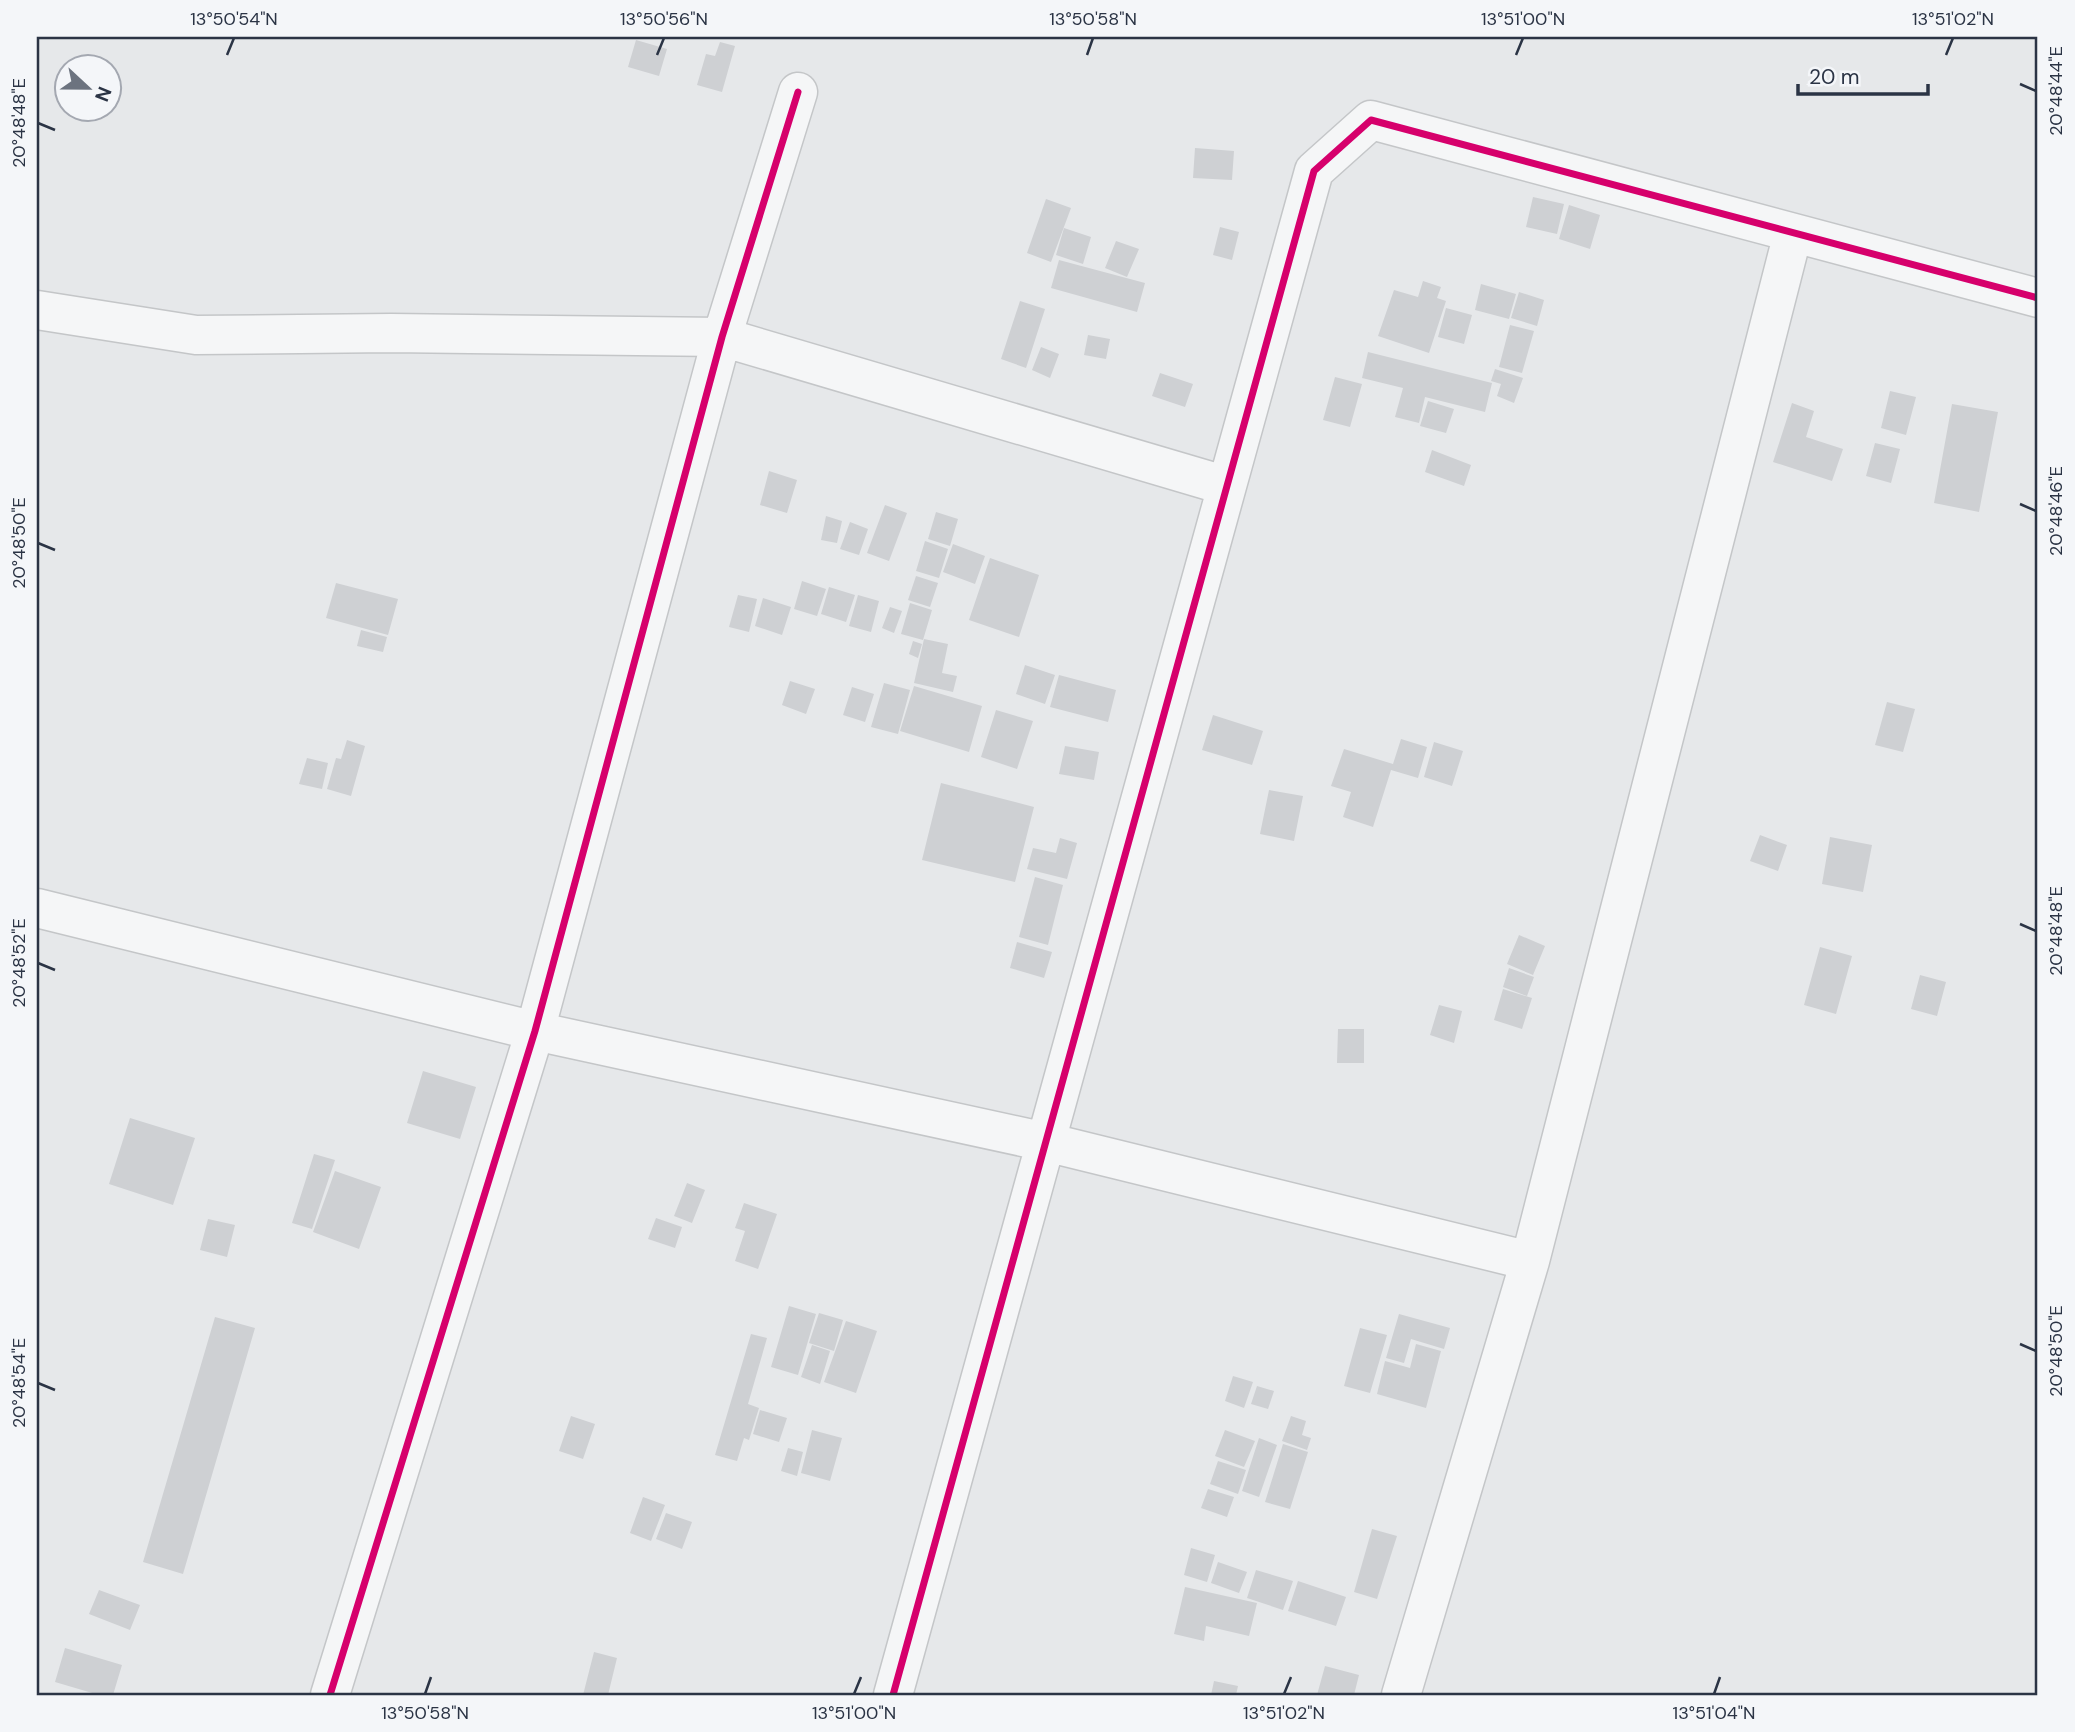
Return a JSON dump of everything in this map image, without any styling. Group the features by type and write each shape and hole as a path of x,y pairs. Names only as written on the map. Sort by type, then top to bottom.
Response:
{"street":[{"path":"330,1695 536,1031 722,337 798,92"},
{"path":"893,1695 1314,171 1371,120 2038,298"},
{"path":"1401,1695 1530,1261 1793,233"},
{"path":"37,310 197,335 391,333 722,337 1227,486"},
{"path":"37,908 536,1031 1046,1142 1530,1261"}],"building":[{"path":"636,40 667,49 659,76 628,67"},
{"path":"720,42 735,46 722,92 697,85 706,54 715,56"},
{"path":"1195,148 1234,151 1232,180 1193,178"},
{"path":"1533,197 1564,204 1557,234 1526,227"},
{"path":"1046,199 1071,208 1051,262 1027,253"},
{"path":"1569,205 1600,215 1590,249 1559,239"},
{"path":"1220,227 1239,232 1232,260 1213,255"},
{"path":"1064,228 1091,237 1083,264 1056,255"},
{"path":"1116,241 1139,249 1127,277 1105,268"},
{"path":"1059,260 1145,283 1137,312 1051,288"},
{"path":"1423,281 1441,287 1437,298 1446,301 1429,353 1378,336 1394,290 1418,297"},
{"path":"1481,284 1516,294 1509,319 1475,310"},
{"path":"1519,292 1544,300 1537,326 1511,318"},
{"path":"1020,301 1045,309 1026,368 1001,359"},
{"path":"1446,308 1472,315 1464,344 1438,337"},
{"path":"1510,325 1534,331 1522,373 1499,367"},
{"path":"1088,335 1110,339 1106,359 1084,355"},
{"path":"1041,347 1059,354 1050,378 1032,370"},
{"path":"1368,352 1492,383 1485,412 1425,397 1419,423 1395,417 1403,388 1362,378"},
{"path":"1495,369 1523,378 1514,403 1497,396 1501,384 1491,381"},
{"path":"1160,373 1193,384 1185,407 1152,396"},
{"path":"1335,377 1362,384 1350,427 1323,420"},
{"path":"1890,391 1916,397 1906,435 1881,428"},
{"path":"1428,401 1454,409 1446,433 1420,426"},
{"path":"1792,403 1814,411 1806,437 1843,449 1832,481 1773,462"},
{"path":"1952,404 1998,412 1979,512 1934,503"},
{"path":"1875,443 1900,449 1891,483 1866,476"},
{"path":"1432,450 1471,465 1464,486 1425,472"},
{"path":"769,471 797,480 787,513 760,505"},
{"path":"885,505 907,513 889,561 867,553"},
{"path":"936,512 958,519 950,546 928,539"},
{"path":"826,516 842,521 837,543 821,540"},
{"path":"850,522 868,529 859,555 840,549"},
{"path":"925,541 948,549 939,578 916,571"},
{"path":"953,544 985,556 975,584 943,572"},
{"path":"990,558 1039,575 1019,637 969,620"},
{"path":"916,576 938,583 930,607 908,600"},
{"path":"802,581 826,589 817,616 794,609"},
{"path":"336,583 398,599 388,635 326,618"},
{"path":"829,587 855,595 846,622 821,614"},
{"path":"738,595 757,599 749,632 729,627"},
{"path":"858,595 879,601 871,632 849,626"},
{"path":"763,598 791,607 782,635 755,626"},
{"path":"910,603 932,610 923,640 901,634"},
{"path":"890,607 902,611 894,633 882,628"},
{"path":"361,630 387,637 383,652 357,646"},
{"path":"924,639 948,644 942,673 957,676 953,692 914,683"},
{"path":"913,641 922,644 918,658 909,654"},
{"path":"1025,665 1055,675 1045,704 1016,694"},
{"path":"1059,675 1116,690 1108,722 1050,707"},
{"path":"790,681 815,689 806,714 782,705"},
{"path":"884,683 910,690 898,734 871,727"},
{"path":"914,686 982,706 969,752 900,731"},
{"path":"852,687 874,694 865,722 843,715"},
{"path":"1887,702 1915,709 1903,752 1875,745"},
{"path":"996,710 1033,721 1017,769 981,757"},
{"path":"1213,715 1263,731 1252,765 1202,750"},
{"path":"1401,739 1427,747 1418,778 1391,770 1373,827 1343,817 1351,792 1331,786 1344,749 1393,764"},
{"path":"347,740 365,746 351,796 327,789 336,758 341,759"},
{"path":"1434,742 1463,751 1452,786 1424,777"},
{"path":"1065,746 1099,752 1094,780 1059,774"},
{"path":"307,758 328,763 322,789 299,784"},
{"path":"941,783 1034,807 1015,882 922,860"},
{"path":"1269,790 1303,796 1294,841 1260,834"},
{"path":"1760,835 1787,845 1778,871 1750,861"},
{"path":"1830,837 1872,845 1863,892 1822,884"},
{"path":"1060,838 1077,843 1067,879 1027,869 1033,848 1056,853"},
{"path":"1035,877 1063,885 1048,945 1019,937"},
{"path":"1519,935 1545,946 1533,975 1507,964"},
{"path":"1017,942 1052,952 1044,978 1010,968"},
{"path":"1820,947 1852,956 1836,1014 1804,1005"},
{"path":"1509,968 1534,977 1527,996 1503,987"},
{"path":"1920,975 1946,982 1937,1016 1911,1009"},
{"path":"1503,989 1532,998 1522,1029 1494,1020"},
{"path":"1439,1005 1462,1011 1454,1043 1430,1035"},
{"path":"1338,1029 1364,1029 1364,1063 1337,1063"},
{"path":"423,1071 476,1087 460,1139 407,1123"},
{"path":"130,1118 195,1138 173,1205 109,1184"},
{"path":"314,1154 335,1160 312,1229 292,1223"},
{"path":"335,1171 381,1187 359,1249 313,1232"},
{"path":"687,1183 705,1190 692,1223 674,1216"},
{"path":"744,1203 777,1214 758,1269 735,1261 745,1231 735,1228"},
{"path":"656,1218 682,1227 675,1248 648,1239"},
{"path":"208,1219 235,1225 227,1257 200,1250"},
{"path":"789,1306 816,1314 798,1375 771,1367"},
{"path":"819,1313 843,1320 834,1351 809,1343"},
{"path":"1399,1314 1450,1328 1444,1349 1411,1339 1404,1363 1386,1358"},
{"path":"215,1317 255,1328 183,1574 143,1562"},
{"path":"846,1321 877,1331 856,1393 824,1382"},
{"path":"1360,1328 1387,1335 1370,1393 1344,1386"},
{"path":"751,1334 767,1338 748,1404 759,1408 749,1440 744,1438 737,1461 715,1455"},
{"path":"1416,1344 1441,1351 1426,1408 1377,1394 1385,1361 1410,1368"},
{"path":"812,1345 830,1351 820,1384 801,1377"},
{"path":"1233,1376 1253,1382 1244,1408 1225,1401"},
{"path":"1257,1386 1274,1391 1268,1409 1251,1404"},
{"path":"760,1410 787,1418 779,1442 753,1434"},
{"path":"571,1416 595,1424 583,1459 559,1451"},
{"path":"1291,1416 1306,1421 1302,1435 1311,1438 1307,1450 1282,1441"},
{"path":"812,1430 842,1438 830,1481 801,1473"},
{"path":"1225,1430 1255,1441 1244,1467 1215,1456"},
{"path":"1259,1438 1277,1445 1259,1497 1242,1491"},
{"path":"1283,1444 1308,1452 1290,1509 1265,1502"},
{"path":"788,1448 803,1452 797,1476 781,1471"},
{"path":"1218,1461 1246,1470 1238,1494 1210,1484"},
{"path":"1208,1489 1234,1497 1227,1517 1201,1508"},
{"path":"643,1497 665,1505 651,1541 630,1533"},
{"path":"666,1513 692,1522 682,1549 656,1539"},
{"path":"1372,1529 1397,1536 1377,1599 1354,1592"},
{"path":"1191,1548 1215,1555 1207,1582 1184,1575"},
{"path":"1218,1562 1247,1572 1239,1593 1211,1583"},
{"path":"1256,1570 1293,1581 1283,1610 1247,1598"},
{"path":"1298,1581 1346,1597 1336,1626 1288,1611"},
{"path":"1185,1587 1257,1603 1249,1636 1206,1626 1204,1641 1174,1634"},
{"path":"99,1590 140,1605 130,1630 89,1614"},
{"path":"65,1648 122,1665 113,1695 99,1695 55,1682"},
{"path":"594,1652 617,1658 608,1695 583,1695"},
{"path":"1325,1666 1359,1675 1354,1695 1317,1695"},
{"path":"1214,1681 1238,1686 1236,1695 1211,1695"}],"cycle path":[{"path":"330,1695 535,1031 722,337 798,92"},
{"path":"893,1695 1314,171 1371,120 2038,298"}]}
